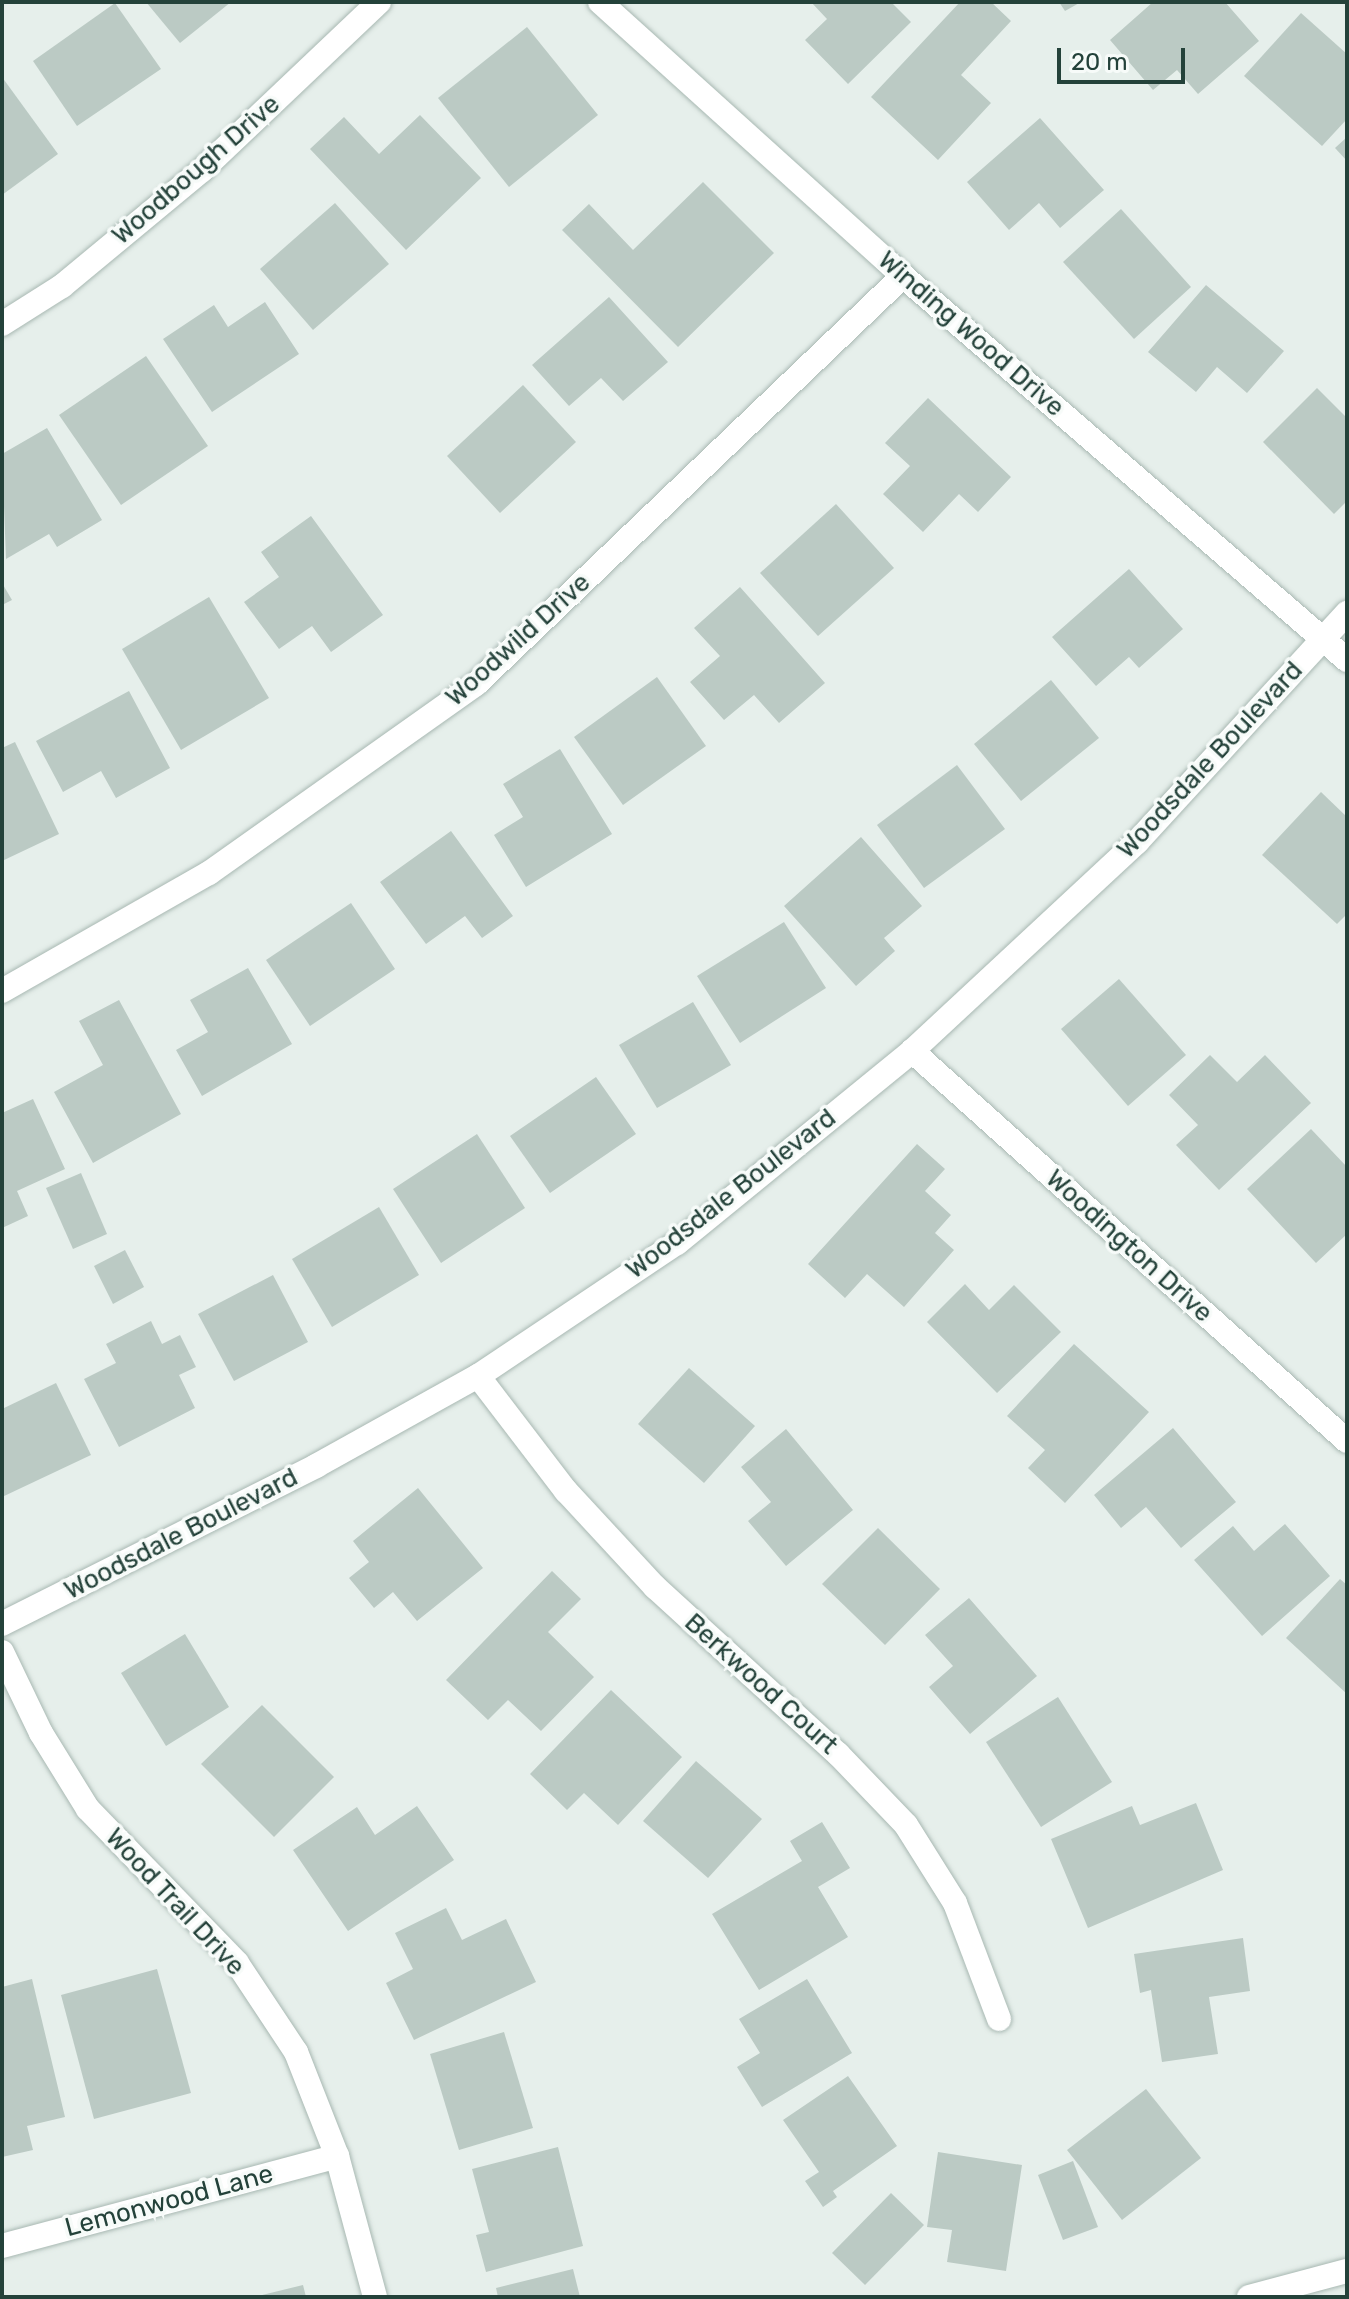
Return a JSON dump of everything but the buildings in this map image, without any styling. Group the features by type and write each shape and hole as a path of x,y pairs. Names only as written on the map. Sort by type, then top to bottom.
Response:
{"street":[{"name":"Woodbough Drive","path":"2,324 62,286 202,170 379,2"},
{"name":"Winding Wood Drive","path":"600,2 903,276 1347,660"},
{"name":"Woodwild Drive","path":"2,991 209,873 476,684 903,276"},
{"name":"Woodsdale Boulevard","path":"2,1624 316,1466 478,1376 677,1243 912,1051 1137,842 1347,613"},
{"name":"Woodington Drive","path":"912,1051 1347,1441"},
{"name":"Berkwood Court","path":"478,1376 566,1491 655,1587 838,1754 906,1825 955,1903 999,2019"},
{"name":"Wood Trail Drive","path":"2,1652 41,1733 88,1809 237,1963 296,2052 337,2156 375,2297"},
{"name":"Lemonwood Lane","path":"2,2246 337,2156"},
{"path":"1249,2297 1347,2271"}]}
